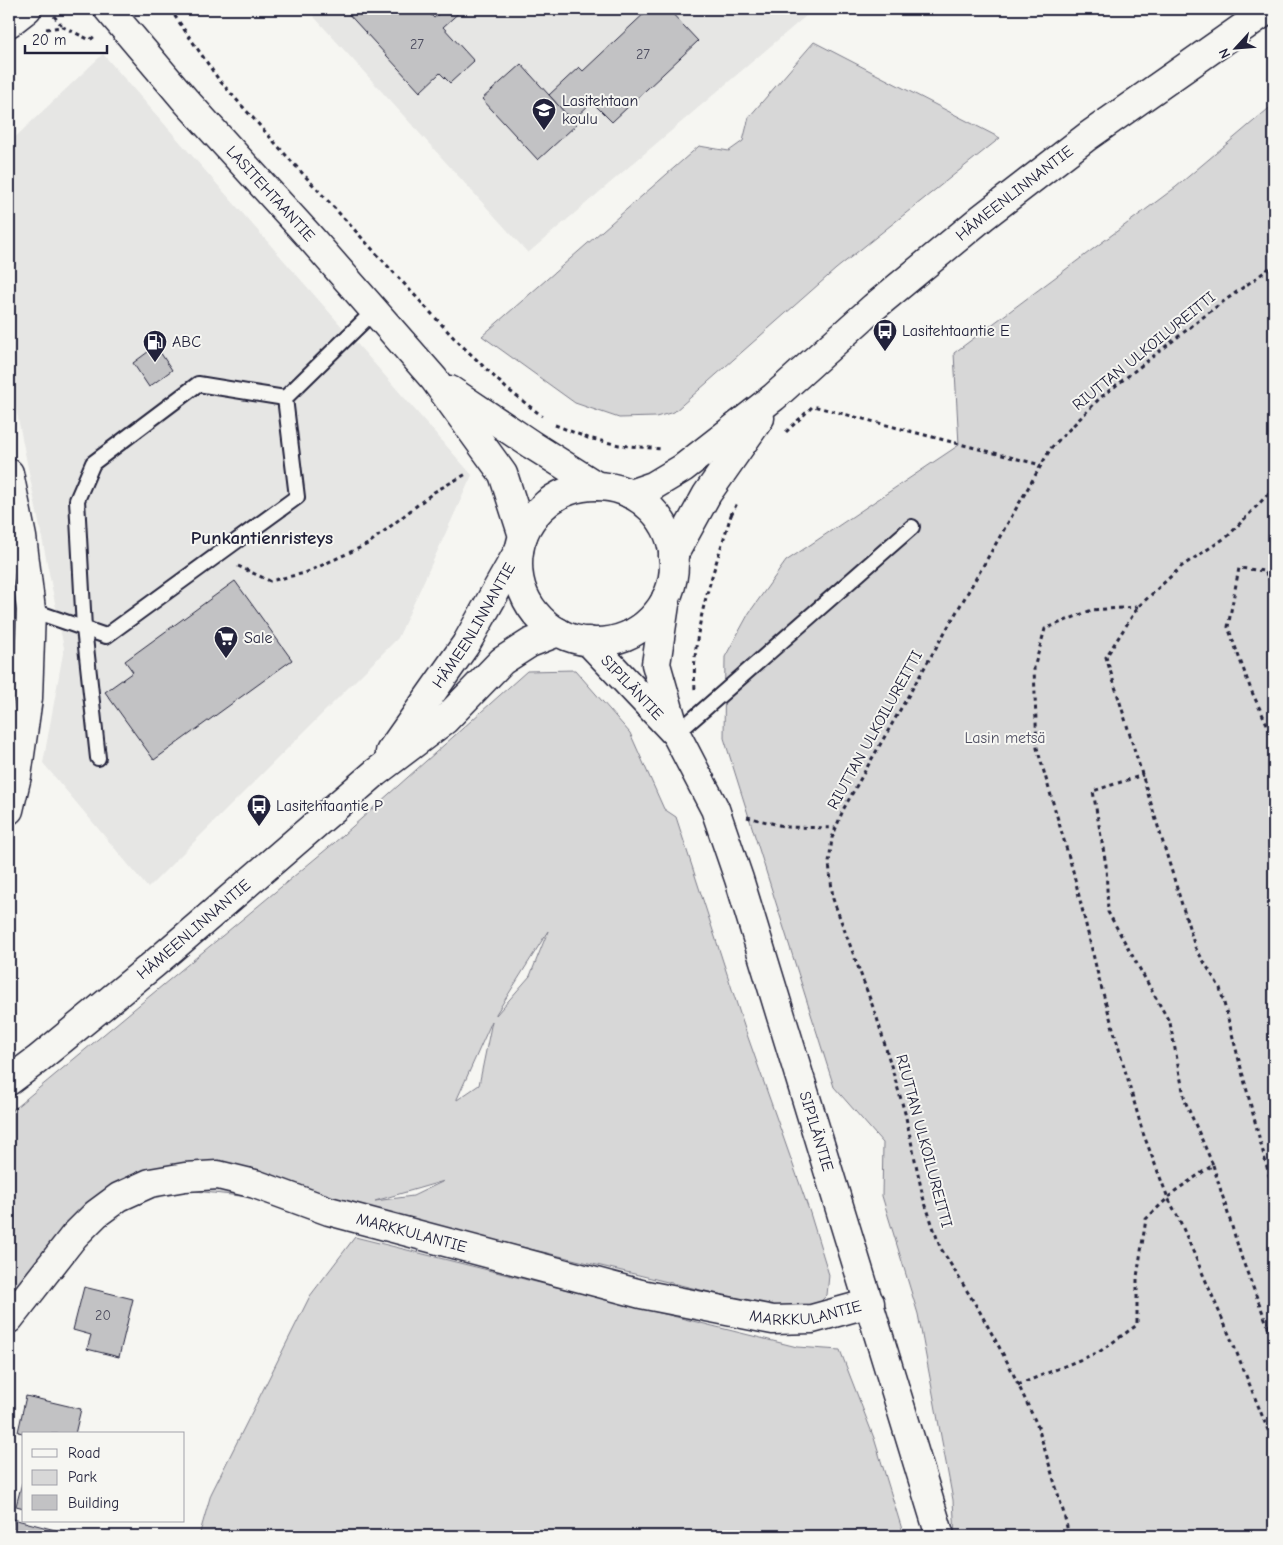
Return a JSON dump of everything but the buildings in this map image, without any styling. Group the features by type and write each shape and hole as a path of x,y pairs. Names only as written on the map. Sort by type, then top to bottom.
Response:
{"street":[{"name":"HÄMEENLINNANTIE","path":"630,494 653,486 683,468 774,397 874,306 983,217 1088,136 1270,9"},
{"name":"LASITEHTAANTIE","path":"111,14 434,379 503,474 521,543"},
{"path":"9,23 33,19"},
{"name":"LASITEHTAANTIE","path":"434,379 597,486"},
{"name":"HÄMEENLINNANTIE","path":"673,556 708,494 774,397"},
{"path":"9,473 22,537 20,610 28,698 17,776 9,810"},
{"path":"597,486 614,488 630,494 646,504 663,524 669,539 673,556 673,576 666,598 648,622 623,637 604,641 588,641 578,640 558,632 542,620 531,608 523,592 518,563 521,543 532,519 551,500 571,490 597,486"},
{"name":"HÄMEENLINNANTIE","path":"375,773 466,644 521,543"},
{"name":"SIPILÄNTIE","path":"666,598 656,664 676,734 714,809 739,879 940,1536"},
{"name":"HÄMEENLINNANTIE","path":"9,1081 154,964 375,773 445,720 502,661 530,643 558,632"},
{"name":"SIPILÄNTIE","path":"588,641 676,734"},
{"name":"MARKKULANTIE","path":"9,1319 74,1236 96,1214 119,1197 150,1183 186,1177 218,1176 255,1184 329,1211 642,1294 774,1320 812,1319 870,1303"}],"lane":[{"path":"286,398 374,311"},
{"path":"98,758 84,628 76,500 93,463 198,384 286,398"},
{"path":"20,610 106,636 297,497 286,398"},
{"path":"676,734 912,527"}],"path":[{"path":"49,9 63,27"},
{"path":"170,9 219,80 299,170 454,338 506,388 545,418"},
{"path":"33,19 63,27 90,40 111,14"},
{"name":"RIUTTAN ULKOILUREITTI","path":"1069,1536 1038,1427 980,1312 940,1247 923,1198 902,1104 877,1018 833,899 829,863 832,838 843,810 862,776 1052,448 1100,398 1216,307 1274,265"},
{"path":"813,406 1042,465"},
{"path":"552,424 588,438 663,449 683,468"},
{"path":"216,555 270,580 304,573 368,544 434,492 493,459"},
{"path":"1274,488 1228,536 1182,566 1138,607 1106,656 1144,775 1195,947 1220,988 1274,1194"},
{"path":"698,714 694,674 700,629 731,515 708,494"},
{"path":"1274,590 1265,571 1239,568 1228,627 1251,690 1274,739"},
{"path":"1138,607 1092,610 1045,629 1034,668 1037,748 1073,871 1099,979 1143,1132 1168,1198 1179,1218 1234,1346 1274,1445"},
{"path":"1144,775 1093,791 1106,865 1108,912 1170,1023 1185,1102 1213,1165 1242,1259 1270,1334 1274,1351"},
{"path":"714,809 787,827 836,828"},
{"path":"1018,1385 1099,1352 1137,1325 1137,1277 1146,1219 1175,1191 1213,1165"}],"shaded area":[{"name":"Lasitehtaan koulu","path":"307,9 814,9 528,253"},
{"path":"103,54 472,475 398,638 148,888 43,763 64,648 9,373 9,143"}],"green space":[{"path":"814,42 1000,138 836,269 674,412 656,417 619,418 575,403 482,336 699,146 729,151 743,141 749,117"},
{"name":"Lasin metsä","path":"1274,104 1274,1536 955,1536 953,1500 918,1314 882,1196 883,1143 834,1087 724,738 725,657 749,613 786,561 959,445 954,353 1176,187"},
{"path":"575,670 630,733 664,809 676,817 744,1026 810,1213 829,1275 827,1295 817,1305 780,1309 368,1210 122,1183 9,1319 9,1113 334,843 527,671","holes":["548,931 530,976 496,1015 496,1014","492,1021 479,1085 457,1099","444,1181 413,1196 375,1201"]},
{"path":"355,1237 797,1347 840,1350 874,1438 904,1536 199,1536 211,1494 310,1296"}],"place":[{"name":"Lasitehtaan koulu","path":"544,131"},
{"name":"Lasitehtaantie E","path":"885,352"},
{"name":"ABC","path":"155,363"},
{"name":"Sale","path":"226,659"},
{"name":"Lasitehtaantie P","path":"259,827"}],"district":[{"name":"Punkantienristeys","path":"262,538"}]}
